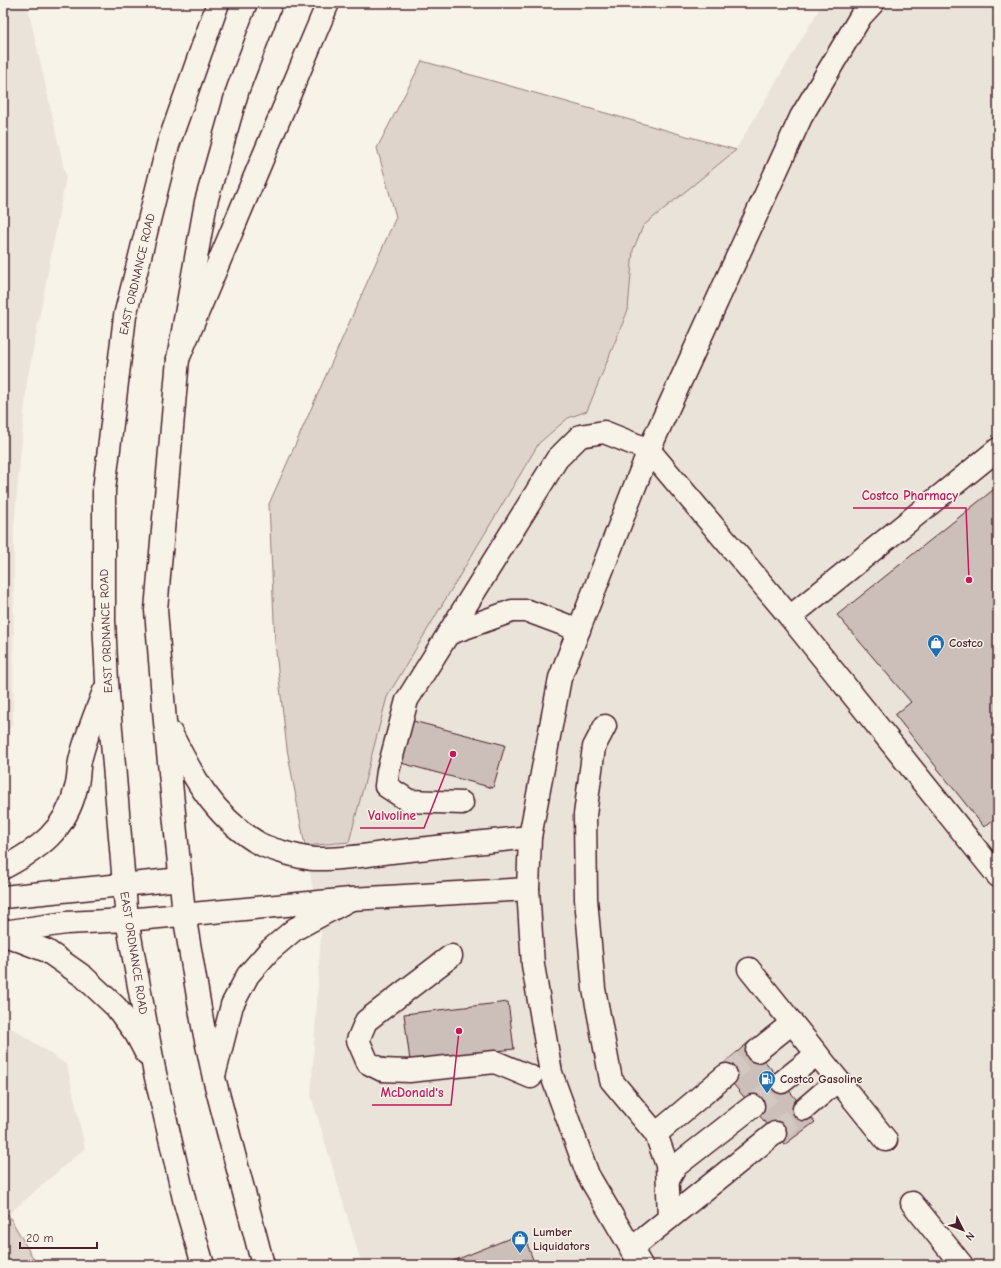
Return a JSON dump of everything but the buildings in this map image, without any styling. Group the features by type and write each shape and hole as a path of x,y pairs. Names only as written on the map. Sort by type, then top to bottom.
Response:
{"main road":[{"name":"EAST ORDNANCE ROAD","path":"203,1265 185,1203 154,1069 126,920 107,682 104,620 104,490 125,316 168,145 218,3"},
{"path":"263,1265 214,1078 203,1026 184,914 165,722 156,610 178,359 206,202 238,89 271,3"},
{"path":"178,359 328,3"},
{"path":"775,1133 669,1218 636,1257 588,1175 551,1073 533,965 528,889 530,837 560,678 649,450 801,117 861,16 873,3"},
{"path":"462,803 409,801 386,786 388,771 407,700 558,459 580,436 604,432 649,450 790,617 998,876"},
{"path":"790,617 998,449"},
{"path":"448,634 512,611 528,611 579,630"},
{"path":"3,868 24,857 45,842 59,827 69,810 76,788 80,760 107,682"},
{"path":"165,722 191,772 211,803 232,824 256,842 287,853 315,859 530,837"},
{"path":"605,726 594,747 585,816 586,899 594,989 611,1080 656,1134 667,1165 669,1218"},
{"path":"3,897 180,879"},
{"path":"3,933 66,923 126,920 351,899 528,889"},
{"path":"214,1078 232,1005 248,975 269,950 295,929 351,899"},
{"path":"3,933 47,951 84,977 116,1007 136,1034 154,1069"},
{"path":"451,956 366,1022 358,1040 368,1063 382,1070 409,1071 496,1062 531,1077"},
{"path":"749,969 886,1140"},
{"path":"757,1051 792,1022"},
{"path":"782,1082 817,1054"},
{"path":"656,1134 726,1075"},
{"path":"804,1109 838,1080"},
{"path":"668,1180 676,1166 753,1106"},
{"path":"912,1203 962,1265"}],"shaded area":[{"path":"3,3 27,3 66,177 27,382 14,527 13,724 3,736"},
{"path":"823,3 998,3 998,1265 362,1265 311,1096 321,933 305,846 349,842 387,697 539,443 568,418 587,411 628,310 633,250 643,226 736,149"},
{"path":"422,61 736,150 643,226 633,250 628,310 587,411 568,418 539,443 387,697 349,842 305,846 287,749 275,643 269,504 396,217 377,148"},
{"path":"3,1022 67,1065 85,1148 3,1219"},
{"path":"8,1214 37,1265 3,1265 3,1219"}],"tunnel":[{"path":"726,1075 757,1051"},
{"path":"753,1106 782,1082"},
{"path":"775,1133 804,1109"}],"place":[{"name":"Costco Pharmacy","path":"969,580"},
{"name":"Costco","path":"936,658"},
{"name":"Valvoline","path":"453,754"},
{"name":"McDonald's","path":"459,1031"},
{"name":"Costco Gasoline","path":"767,1094"},
{"name":"Lumber Liquidators","path":"520,1254"}]}
